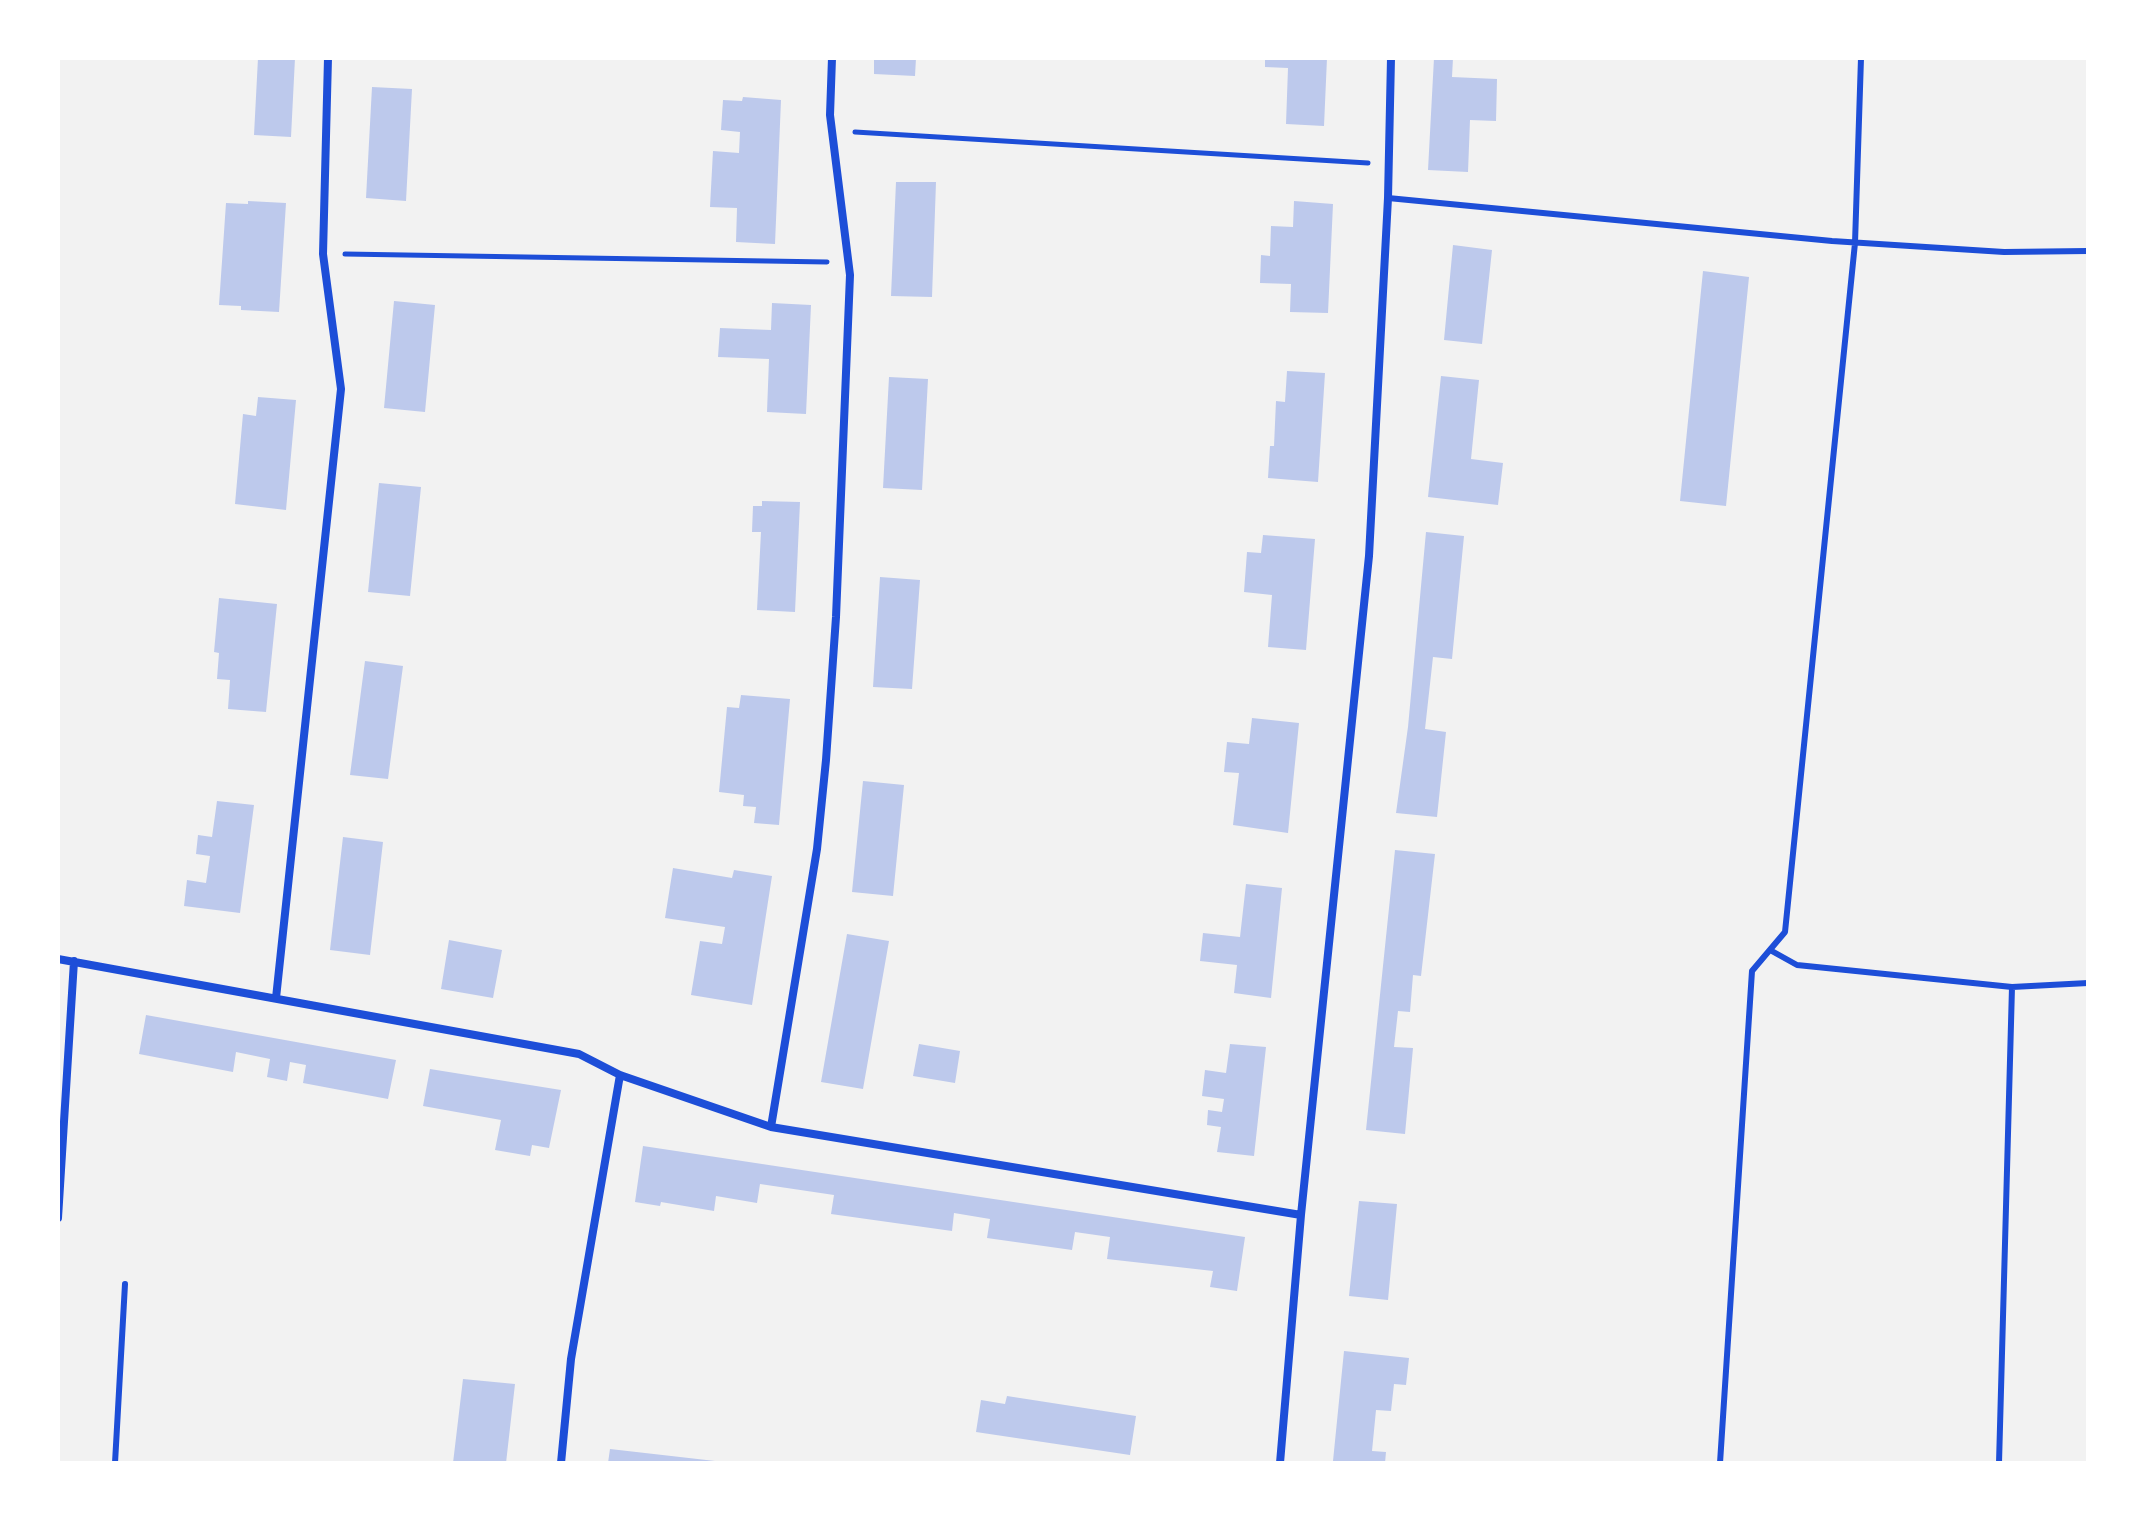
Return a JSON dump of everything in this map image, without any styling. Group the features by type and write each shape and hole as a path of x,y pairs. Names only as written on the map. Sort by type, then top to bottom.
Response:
{"street":[{"path":"276,998 341,389 323,254 328,58"},
{"path":"771,1127 817,849 836,617 848,262 831,131 832,58"},
{"path":"1280,1463 1301,1215 1369,556 1388,198 1391,58"},
{"path":"58,959 579,1054 620,1075 771,1127 1301,1215"},
{"path":"58,1218 74,961"},
{"path":"561,1463 571,1359 620,1075"}],"lane":[{"path":"1720,1463 1752,971 1785,932 1855,243 1861,58"},
{"path":"1388,198 1855,243 2004,252 2088,251"},
{"path":"1770,950 1797,965 2012,987 2088,983"},
{"path":"1999,1463 2012,987"},
{"path":"115,1463 125,1284"}],"path":[{"path":"831,131 1389,164"},
{"path":"323,254 848,262"}],"building":[{"path":"258,58 295,58 291,137 254,135"},
{"path":"874,58 916,58 915,76 874,74"},
{"path":"1265,58 1327,58 1324,126 1286,124 1288,68 1265,67"},
{"path":"1434,58 1453,58 1452,77 1497,79 1496,121 1470,120 1468,172 1428,170"},
{"path":"372,87 412,89 406,201 366,198"},
{"path":"743,97 781,100 775,244 736,242 737,208 710,207 713,151 739,153 740,132 721,130 723,100 742,101"},
{"path":"896,182 936,182 932,297 891,296"},
{"path":"248,201 286,203 279,312 241,310 241,306 219,305 226,203 248,204"},
{"path":"1294,201 1333,204 1328,313 1290,312 1291,284 1260,283 1261,255 1270,256 1271,226 1293,227"},
{"path":"1453,245 1492,250 1482,344 1444,340"},
{"path":"1703,271 1749,277 1726,506 1680,501"},
{"path":"394,301 435,305 425,412 384,408"},
{"path":"772,303 811,305 806,414 767,412 769,359 718,357 720,328 771,330"},
{"path":"1287,371 1325,373 1318,482 1268,478 1270,446 1274,446 1276,401 1285,402"},
{"path":"1441,376 1479,380 1471,459 1503,463 1498,505 1428,497"},
{"path":"889,377 928,379 922,490 883,488"},
{"path":"258,397 296,400 286,510 235,504 243,414 256,416"},
{"path":"379,483 421,487 410,596 368,592"},
{"path":"762,501 800,502 795,612 757,610 761,532 752,532 753,506 762,506"},
{"path":"1426,532 1464,536 1452,659 1433,657 1425,729 1446,732 1437,817 1396,813 1408,727"},
{"path":"1263,535 1315,539 1306,650 1268,647 1272,595 1244,592 1247,552 1261,553"},
{"path":"880,577 920,580 912,689 873,687"},
{"path":"219,598 277,604 266,712 228,709 230,680 217,679 219,653 214,652"},
{"path":"365,661 403,666 388,779 350,775"},
{"path":"741,695 790,699 779,825 754,823 756,807 743,806 744,795 719,792 727,707 739,708"},
{"path":"1252,718 1299,723 1288,833 1233,825 1239,773 1224,772 1227,742 1249,744"},
{"path":"863,781 904,785 893,896 852,892"},
{"path":"217,801 254,805 240,913 184,906 187,880 206,883 210,856 196,854 198,835 212,837"},
{"path":"343,837 383,842 370,955 330,950"},
{"path":"1395,850 1435,854 1421,976 1413,975 1410,1012 1398,1011 1394,1047 1413,1048 1405,1134 1366,1130"},
{"path":"673,868 732,878 734,870 772,876 752,1005 691,995 700,941 722,944 725,927 665,918"},
{"path":"1246,884 1282,888 1271,998 1234,993 1237,965 1200,961 1203,933 1240,937"},
{"path":"847,934 889,941 863,1089 821,1082"},
{"path":"449,940 502,950 493,998 441,989"},
{"path":"146,1015 396,1060 388,1099 303,1083 306,1065 290,1062 287,1081 267,1077 270,1059 236,1052 233,1072 139,1054"},
{"path":"919,1044 960,1051 955,1083 913,1076"},
{"path":"1230,1044 1266,1047 1254,1156 1217,1152 1221,1127 1207,1125 1208,1110 1222,1112 1224,1099 1202,1096 1205,1070 1226,1073"},
{"path":"430,1069 561,1090 549,1148 532,1145 530,1156 495,1150 501,1120 423,1106"},
{"path":"643,1146 1245,1237 1237,1291 1210,1287 1213,1271 1107,1259 1110,1237 1075,1232 1072,1250 987,1238 990,1219 954,1213 952,1231 831,1214 834,1195 760,1184 757,1203 716,1196 714,1211 661,1202 660,1206 635,1202"},
{"path":"1359,1201 1397,1204 1388,1300 1349,1296"},
{"path":"1344,1351 1409,1358 1406,1385 1394,1384 1391,1411 1376,1410 1372,1451 1386,1452 1385,1463 1333,1461"},
{"path":"463,1379 515,1384 506,1463 453,1463"},
{"path":"1007,1396 1136,1416 1130,1455 976,1432 981,1400 1005,1404"},
{"path":"610,1449 715,1461 715,1463 608,1463"}]}
